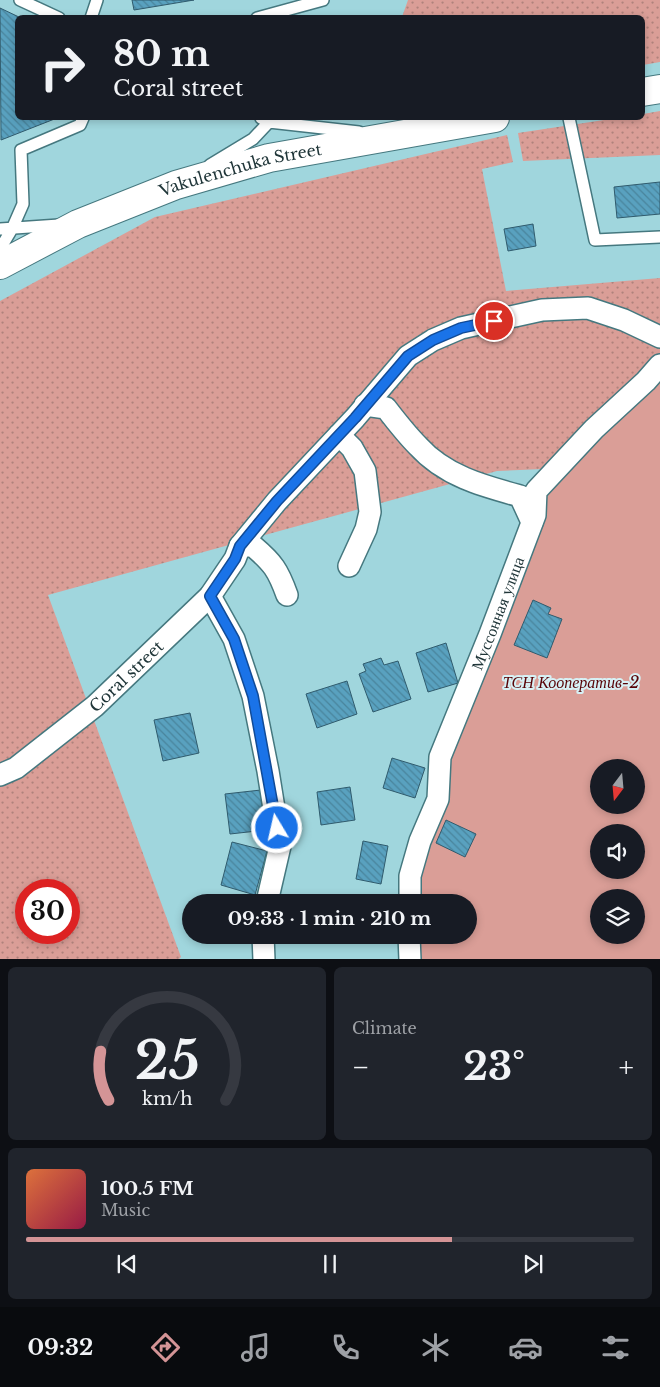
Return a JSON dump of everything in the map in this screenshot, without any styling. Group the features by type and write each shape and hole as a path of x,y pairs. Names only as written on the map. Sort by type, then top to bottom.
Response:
{"main road":[{"path":"645,92 660,89"},
{"name":"Vakulenchuka Street","path":"0,265 78,224 176,185 269,158 483,120"}],"street":[{"name":"Coral street","path":"0,775 16,768 95,706 210,596 237,553 277,501 339,435 408,356 433,340 461,328 542,310 588,308 624,320 660,337"},
{"name":"Муссонная улица","path":"410,894 410,876 420,841 438,799 440,757 490,634 535,515 536,491 594,429 646,381 660,365"},
{"path":"365,406 386,408 419,448 444,468 475,483 520,496 532,522"},
{"path":"339,435 352,448 365,471 370,512 366,529 349,566"},
{"path":"237,553 253,546 264,555 276,568 287,595"},
{"path":"210,596 234,639 253,696 268,771 280,846 269,894"},
{"path":"263,944 264,959"},
{"path":"410,944 410,959"}],"lane":[{"path":"20,0 52,15"},
{"path":"91,15 97,0"},
{"path":"268,15 323,0"},
{"path":"0,249 12,229 23,204 21,150 80,125 82,120"},
{"path":"176,185 253,139 265,120 390,135"},
{"path":"568,120 594,240 660,237"},
{"path":"0,229 78,224"}],"green space":[{"path":"408,0 660,0 660,62 645,65 645,15 403,15"},
{"path":"660,111 660,155 523,161 518,133 604,120 645,120 645,114"},
{"path":"507,135 513,162 482,169 506,291 660,278 660,450 637,465 497,471 48,595 181,957 179,959 0,959 0,301 155,217"},
{"name":"ТСН Кооператив-2","path":"660,379 660,959 417,959 418,944 477,944 477,894 418,894 419,874 447,803 446,763 546,496"}],"building":[{"path":"132,0 194,0 134,10"},
{"path":"0,8 15,15 15,120 52,120 1,140"},
{"path":"660,182 660,214 617,218 614,187"},
{"path":"533,224 536,246 508,251 504,229"},
{"path":"533,600 551,608 548,614 562,619 547,658 514,645"},
{"path":"446,643 458,683 428,692 416,653"},
{"path":"381,658 384,665 398,661 411,699 373,712 359,674 366,671 363,664"},
{"path":"347,681 357,714 317,728 306,694"},
{"path":"190,713 199,753 163,761 154,720"},
{"path":"392,758 425,768 415,798 383,788"},
{"path":"350,787 355,820 321,825 317,792"},
{"path":"261,790 266,830 230,834 225,794"},
{"path":"446,820 476,834 465,857 436,843"},
{"path":"363,841 388,846 381,884 356,879"},
{"path":"232,842 267,851 255,894 221,885"}],"route":[{"path":"277,828 253,696 234,639 210,596 235,559 240,546 277,501 355,418 408,356 433,340 461,328 494,321"}]}
